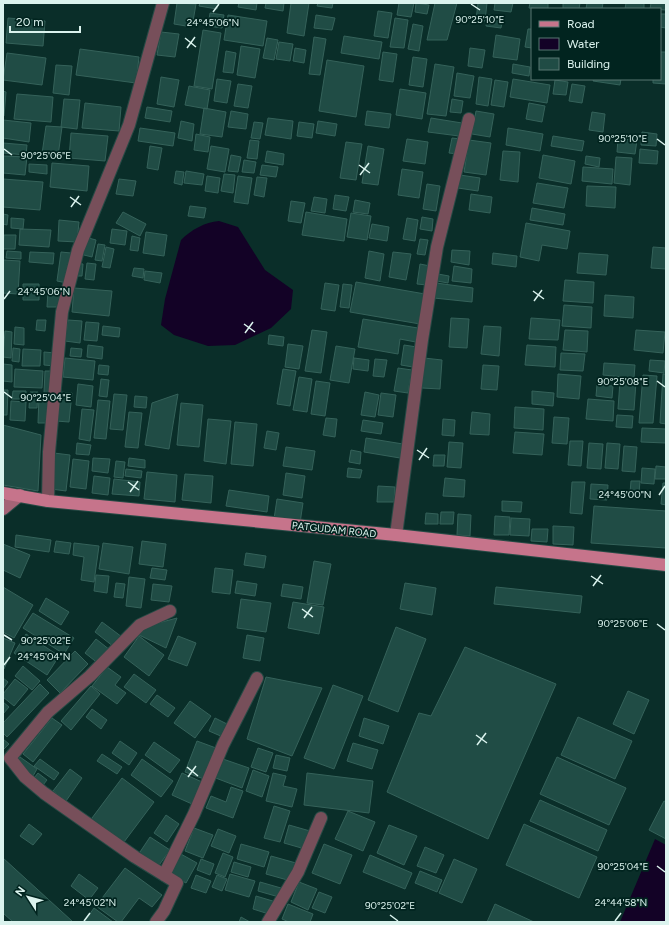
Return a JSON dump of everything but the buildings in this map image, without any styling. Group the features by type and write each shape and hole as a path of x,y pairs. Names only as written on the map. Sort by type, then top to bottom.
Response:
{"main road":[{"name":"PATGUDAM ROAD","path":"3,493 48,501 396,535 666,565"}],"street":[{"path":"48,501 49,452 62,312 78,250 128,125 163,3"},
{"path":"396,535 422,340 437,247 469,119"},
{"path":"3,509 20,496"},
{"path":"156,922 164,911 177,883 86,823 44,793 6,761 48,712 90,676 140,625 170,611"},
{"path":"164,875 194,814 223,745 257,678"},
{"path":"268,922 298,872 321,818"}],"water":[{"path":"219,221 238,227 265,270 293,290 291,309 271,328 235,345 208,346 174,335 161,325 165,299 181,240 198,227"},
{"path":"655,839 666,845 666,922 620,922"}]}
